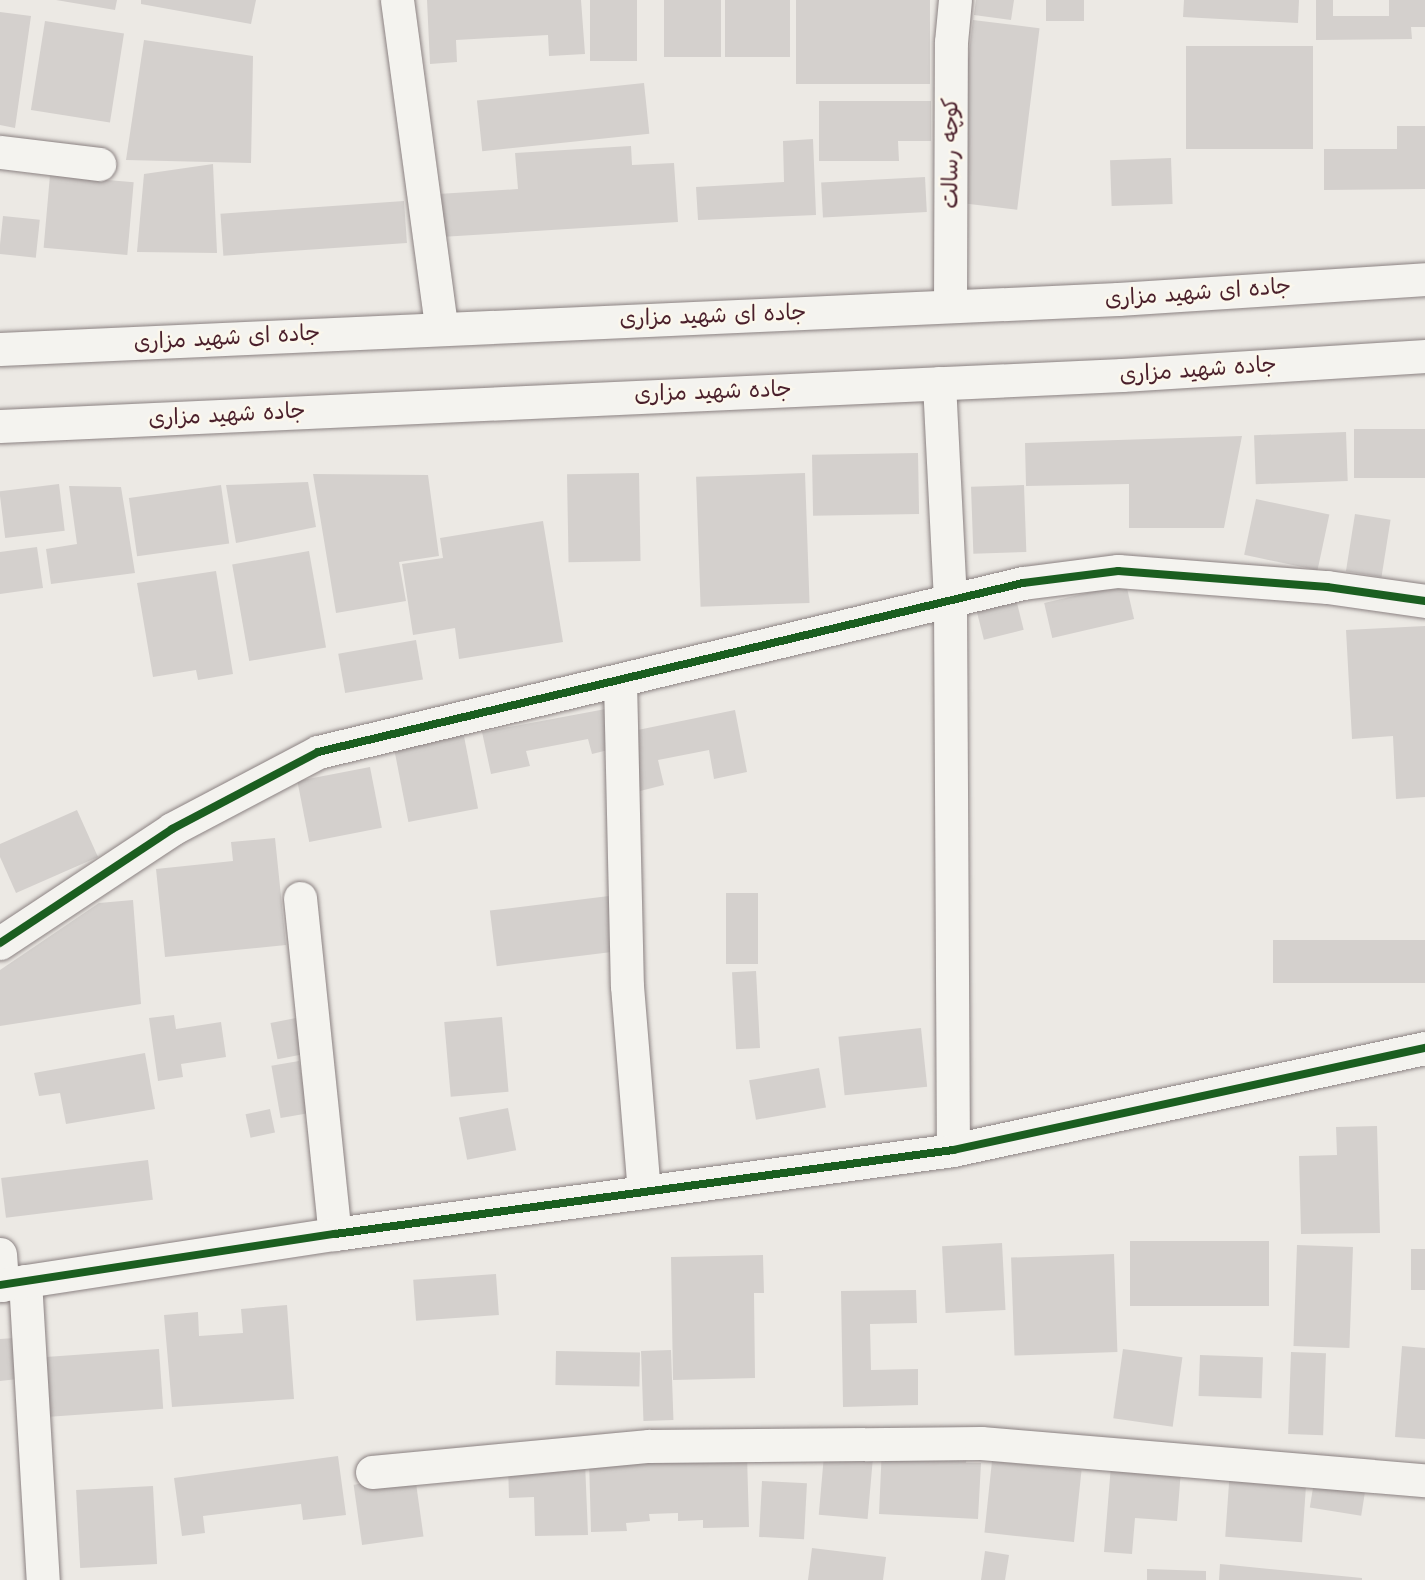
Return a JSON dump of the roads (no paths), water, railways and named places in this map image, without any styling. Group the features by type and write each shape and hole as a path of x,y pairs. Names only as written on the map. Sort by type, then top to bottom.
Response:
{"street":[{"path":"397,0 441,327"},
{"name":"کوچه رسالت","path":"950,306 951,42 955,0"},
{"path":"0,152 99,164"},
{"name":"جاده ای شهید مزاری","path":"0,349 441,327 950,306 1425,279"},
{"name":"جاده شهید مزاری","path":"0,426 939,383 1425,356"},
{"path":"939,383 950,603 953,1150"},
{"path":"0,943 172,829 318,752 950,603 1023,583 1118,571 1327,587 1425,601"},
{"path":"620,681 627,986 644,1192"},
{"path":"300,897 335,1234"},
{"path":"43,1580 7,1276 953,1150 1425,1048"},
{"path":"372,1473 649,1446 981,1443 1425,1480"}]}
